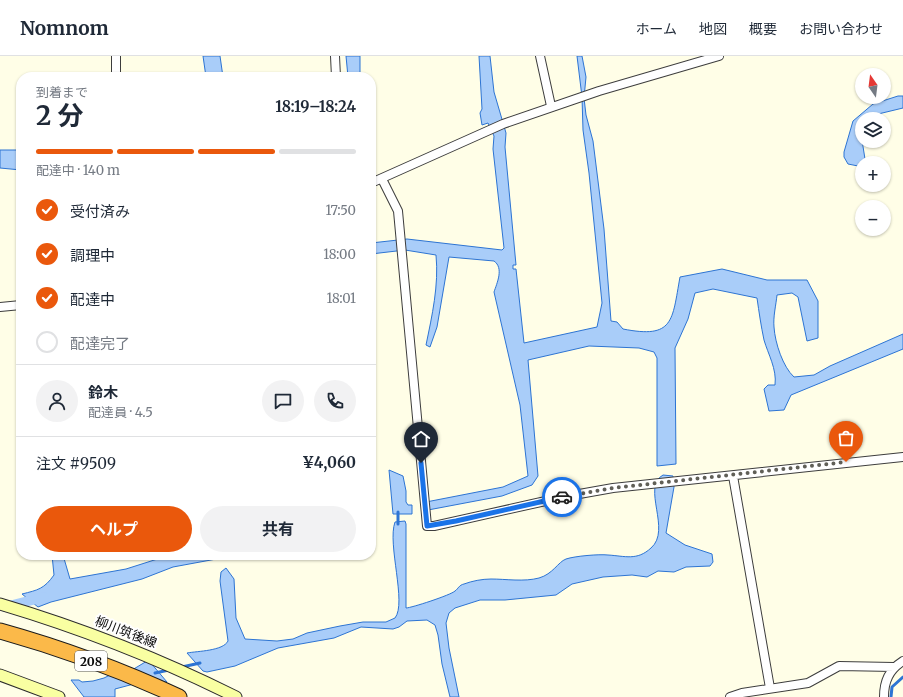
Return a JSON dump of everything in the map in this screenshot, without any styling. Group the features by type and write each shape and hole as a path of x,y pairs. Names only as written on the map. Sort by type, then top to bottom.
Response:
{"highway":[{"name":"208","path":"0,631 117,670 179,697"},
{"name":"208","path":"0,637 68,658 167,697"}],"main road":[{"name":"柳川筑後線","path":"0,604 53,620 157,659 236,697"},
{"path":"0,675 59,697"}],"street":[{"path":"116,56 116,72"},
{"path":"335,56 336,72"},
{"path":"540,56 551,106"},
{"path":"376,181 503,124 551,106 702,59 719,56"},
{"path":"382,179 398,211 427,526 434,526 606,489 903,457"},
{"path":"0,307 16,305"},
{"path":"733,476 770,688"},
{"path":"884,697 884,684 894,667 903,661"},
{"path":"730,697 742,693 808,683 839,666 894,667"}],"water":[{"path":"203,56 220,56 222,72 205,72"},
{"path":"346,56 360,56 360,72 348,72"},
{"path":"479,56 490,56 494,92 506,133 505,147 516,265 513,265 513,269 516,269 524,343 597,327 602,303 589,173 583,130 582,97 577,56 582,56 586,77 584,98 586,115 593,141 604,229 611,321 617,322 623,329 652,331 661,329 668,323 672,315 680,277 722,269 767,280 807,280 818,301 818,338 807,341 798,297 792,293 777,295 774,319 776,340 783,361 794,377 814,375 830,366 903,334 903,349 791,395 784,410 769,411 764,389 768,385 775,385 775,373 764,340 757,298 713,289 695,293 688,319 675,348 676,464 657,466 657,358 654,352 639,348 589,346 528,360 538,476 532,485 502,496 428,510 426,502 503,487 528,476 520,405 494,292 499,276 499,268 497,264 494,261 449,257 437,327 430,347 426,345 436,289 436,255 405,250 376,253 376,242 407,239 502,250 504,248 493,149 494,136 488,123 482,125 480,113 482,109"},
{"path":"903,96 903,108 886,112 864,112 873,104 891,104 891,98"},
{"path":"855,119 855,148 863,148 865,156 855,156 855,165 848,164 844,157 844,152 853,121"},
{"path":"0,150 16,150 16,170 0,168"},
{"path":"389,470 403,476 406,491 406,502 408,505 412,505 412,514 393,514"},
{"path":"663,475 673,476 674,487 666,533 685,545 712,554 713,562 710,566 686,567 674,572 658,571 647,577 632,575 603,577 572,584 556,595 505,600 480,600 455,608 449,613 446,623 449,648 459,697 450,697 442,664 438,635 435,625 427,620 407,621 399,627 393,629 361,627 334,638 278,648 235,666 207,672 203,671 187,653 216,649 228,641 220,581 221,572 226,568 234,579 236,618 245,639 277,641 293,639 307,633 340,626 363,622 386,622 395,618 399,600 393,544 395,522 405,521 406,524 406,608 423,604 452,593 460,586 474,581 488,579 521,580 539,578 548,574 563,561 570,558 593,555 631,557 641,555 651,548 657,540 659,531 655,489 657,481"},
{"path":"52,560 64,560 70,579 126,569 154,560 211,560 173,567 142,579 51,602 38,607 22,594 40,588 54,575"},
{"path":"147,661 150,662 167,682 145,681 115,689 115,697 84,697 71,680 79,680 82,682 93,681 114,673 132,670"}],"waterway":[{"path":"398,512 398,524"},
{"path":"5,607 44,597"},
{"path":"182,667 200,663"},
{"path":"155,673 169,670"},
{"path":"891,697 892,687 903,677"}],"way so far":[{"path":"562,497 613,488 733,476 750,472 846,462"}],"route":[{"path":"421,463 427,526 434,526 562,497"}]}
